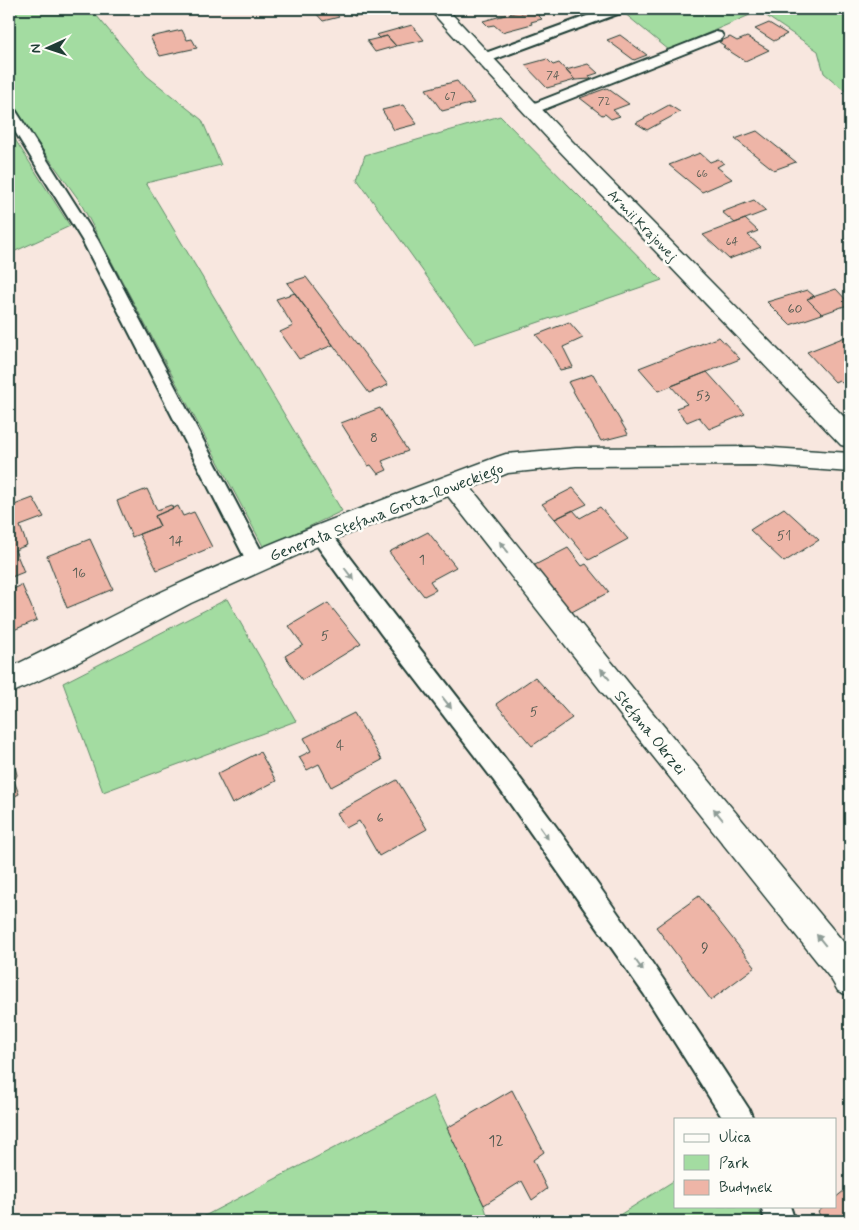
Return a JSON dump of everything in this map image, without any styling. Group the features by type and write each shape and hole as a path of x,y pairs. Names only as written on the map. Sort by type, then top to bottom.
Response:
{"street":[{"name":"Armii Krajowej","path":"438,9 850,438"},
{"name":"Generała Stefana Grota-Roweckiego","path":"9,681 61,658 182,595 320,534 506,464 576,457 756,456 850,463"},
{"name":"Stefana Okrzei","path":"453,484 648,728 843,967 850,979"}],"lane":[{"path":"485,58 618,9"},
{"path":"532,109 716,36"},
{"path":"9,111 90,240 257,562"},
{"path":"320,534 389,628 502,773 653,985 738,1118"},
{"path":"776,1208 780,1221"}],"green space":[{"path":"9,9 91,9 147,76 202,120 221,165 146,183 342,511 264,548 79,200 9,103"},
{"path":"637,9 850,9 850,95 824,73 818,51 759,11 669,50 624,13"},
{"path":"500,116 662,280 475,344 357,179 365,155"},
{"path":"9,130 70,226 9,254"},
{"path":"227,599 296,721 103,792 63,683"},
{"path":"433,1096 484,1205 489,1221 195,1221"},
{"path":"674,1181 674,1208 758,1208 764,1221 610,1221"}],"building":[{"path":"312,9 332,9 339,17 323,21"},
{"path":"349,9 382,9 383,10 354,16"},
{"path":"533,10 542,19 531,22 532,24 502,32 494,25 488,26 483,21 520,11 521,13"},
{"path":"769,23 787,34 774,41 755,29"},
{"path":"412,25 424,40 396,46 387,36 379,38 376,35"},
{"path":"182,30 187,40 192,39 197,48 160,56 150,37"},
{"path":"620,35 647,55 634,60 607,40"},
{"path":"387,36 396,46 375,52 367,41"},
{"path":"730,37 737,41 747,37 769,50 745,61 723,47 725,46 719,42"},
{"path":"547,59 553,65 559,63 575,80 547,88 525,65"},
{"path":"588,64 598,73 589,76 591,79 575,80 566,70"},
{"path":"457,81 474,103 442,111 426,89"},
{"path":"607,88 629,104 613,110 620,116 611,119 605,114 602,115 580,98"},
{"path":"403,105 417,124 394,130 382,110"},
{"path":"669,105 680,112 647,130 636,123"},
{"path":"757,131 796,162 774,170 735,139"},
{"path":"700,153 710,162 718,159 724,163 717,167 732,179 702,192 669,165"},
{"path":"754,200 766,211 735,223 722,212"},
{"path":"745,219 758,231 748,235 761,247 729,259 703,235"},
{"path":"306,277 388,385 369,393 287,283"},
{"path":"836,289 850,304 822,314 807,299"},
{"path":"807,290 814,296 807,299 822,314 790,325 767,302"},
{"path":"295,293 333,345 299,359 280,332 293,326 276,299"},
{"path":"569,322 583,338 563,347 573,367 560,370 550,351 536,335"},
{"path":"719,337 740,359 659,391 639,368"},
{"path":"845,337 850,342 850,387 847,388 839,380 835,382 807,352"},
{"path":"707,372 745,414 709,429 699,417 687,422 676,408 687,404 671,386"},
{"path":"593,374 628,434 601,441 568,382"},
{"path":"380,408 408,451 382,461 387,470 378,474 371,465 368,466 341,423"},
{"path":"573,488 587,504 555,519 542,504"},
{"path":"147,489 157,510 171,505 173,508 155,516 160,526 132,537 117,501"},
{"path":"33,498 44,517 20,526 27,545 15,550 24,572 9,578 9,507"},
{"path":"178,506 183,516 194,512 212,547 157,570 139,534 160,526 155,516"},
{"path":"600,507 628,539 589,560 555,519 573,510 580,518"},
{"path":"784,508 819,540 784,562 750,530"},
{"path":"428,532 456,567 430,581 436,590 424,596 389,552"},
{"path":"90,539 113,589 67,608 47,556"},
{"path":"568,548 582,566 586,564 609,592 568,614 531,567"},
{"path":"22,585 37,620 9,632 9,591"},
{"path":"328,603 361,644 302,680 285,656 303,645 289,626"},
{"path":"535,677 572,718 532,746 496,704"},
{"path":"354,713 382,760 331,787 319,764 307,770 299,757 311,751 304,738"},
{"path":"260,752 276,781 232,804 217,774"},
{"path":"9,765 15,767 17,775 14,781 19,794 9,799"},
{"path":"397,780 427,829 379,856 359,821 346,828 337,813"},
{"path":"699,896 755,967 711,1000 656,927"},
{"path":"512,1090 544,1152 533,1160 547,1189 532,1200 522,1181 484,1205 447,1128"},
{"path":"850,1186 850,1221 824,1221 818,1212 823,1208 836,1208 836,1197"}]}
